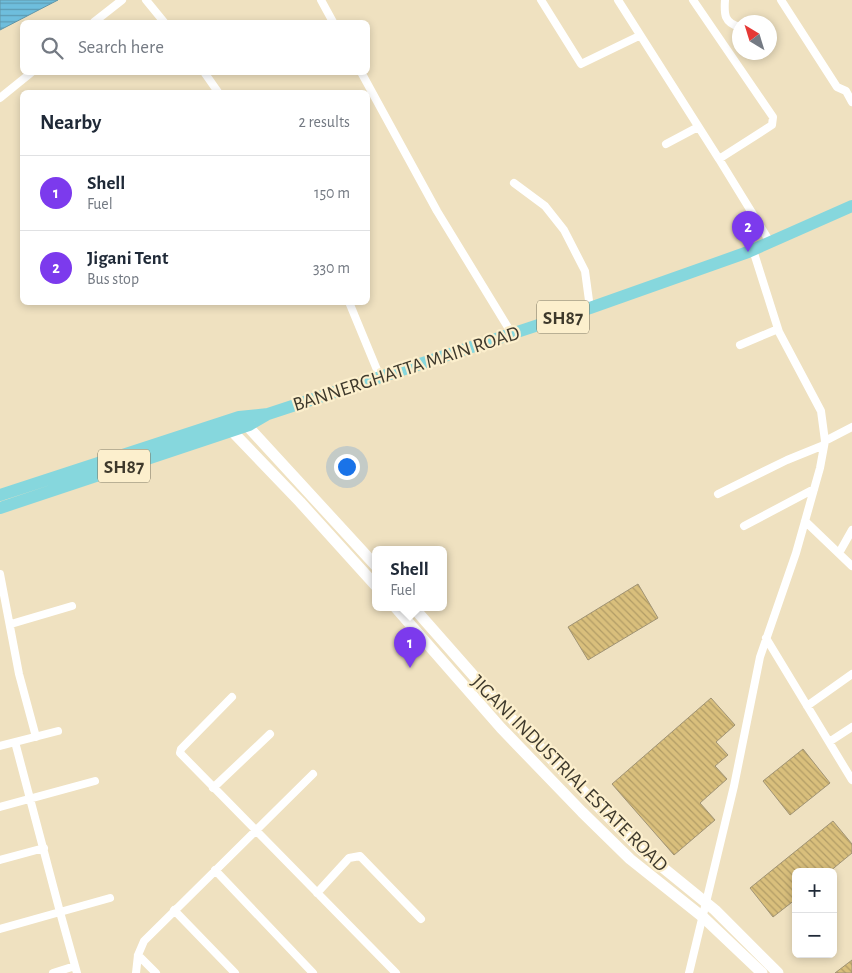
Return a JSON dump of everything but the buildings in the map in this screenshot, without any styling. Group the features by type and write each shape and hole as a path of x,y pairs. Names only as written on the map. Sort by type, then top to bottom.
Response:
{"main road":[{"name":"BANNERGHATTA MAIN ROAD","path":"0,508 143,454 227,426 249,425 268,414 590,308 753,250 852,206"},
{"name":"BANNERGHATTA MAIN ROAD","path":"227,426 239,417 268,414"},
{"path":"239,417 249,425 372,562"},
{"path":"227,426 372,582"},
{"name":"BANNERGHATTA MAIN ROAD","path":"0,495 143,454"},
{"name":"JIGANI INDUSTRIAL ESTATE ROAD","path":"399,611 501,728 630,859 704,918 762,973"},
{"name":"JIGANI INDUSTRIAL ESTATE ROAD","path":"417,611 510,716 640,849 706,902 778,973"}],"street":[{"path":"97,20 122,0"},
{"path":"146,0 162,20"},
{"path":"321,0 332,20"},
{"path":"541,0 582,64 639,36"},
{"path":"618,0 770,242"},
{"path":"693,0 773,117 772,126 719,159"},
{"path":"725,0 724,15 732,25"},
{"path":"781,0 837,87 846,91 852,102"},
{"path":"0,98 28,75"},
{"path":"206,75 217,90"},
{"path":"363,75 437,211 512,334"},
{"path":"666,144 698,127"},
{"path":"514,183 545,206 564,230 585,271 590,308"},
{"path":"688,973 704,918 706,902 736,777 760,658 814,489 824,443 821,411 778,329 753,250"},
{"path":"350,305 380,376"},
{"path":"740,345 778,329"},
{"path":"718,494 824,443 852,427"},
{"path":"744,526 814,489"},
{"path":"804,521 852,566"},
{"path":"839,553 852,530"},
{"path":"1,579 19,674 36,737"},
{"path":"11,624 72,606"},
{"path":"766,638 852,778"},
{"path":"807,706 852,674"},
{"path":"232,697 180,751 213,788 396,973"},
{"path":"829,742 852,727"},
{"path":"0,746 58,731"},
{"path":"213,788 270,734"},
{"path":"15,742 76,969 53,973"},
{"path":"136,973 138,955 144,941 313,774"},
{"path":"0,807 95,781"},
{"path":"0,860 44,848"},
{"path":"317,893 349,858 360,856 421,919"},
{"path":"214,870 313,973"},
{"path":"0,929 110,898"},
{"path":"174,910 235,973"},
{"path":"138,955 156,973"}],"water":[{"path":"0,0 58,0 0,30"}],"place":[{"name":"Jigani Tent","path":"748,252"},
{"name":"Shell","path":"410,668"}]}
